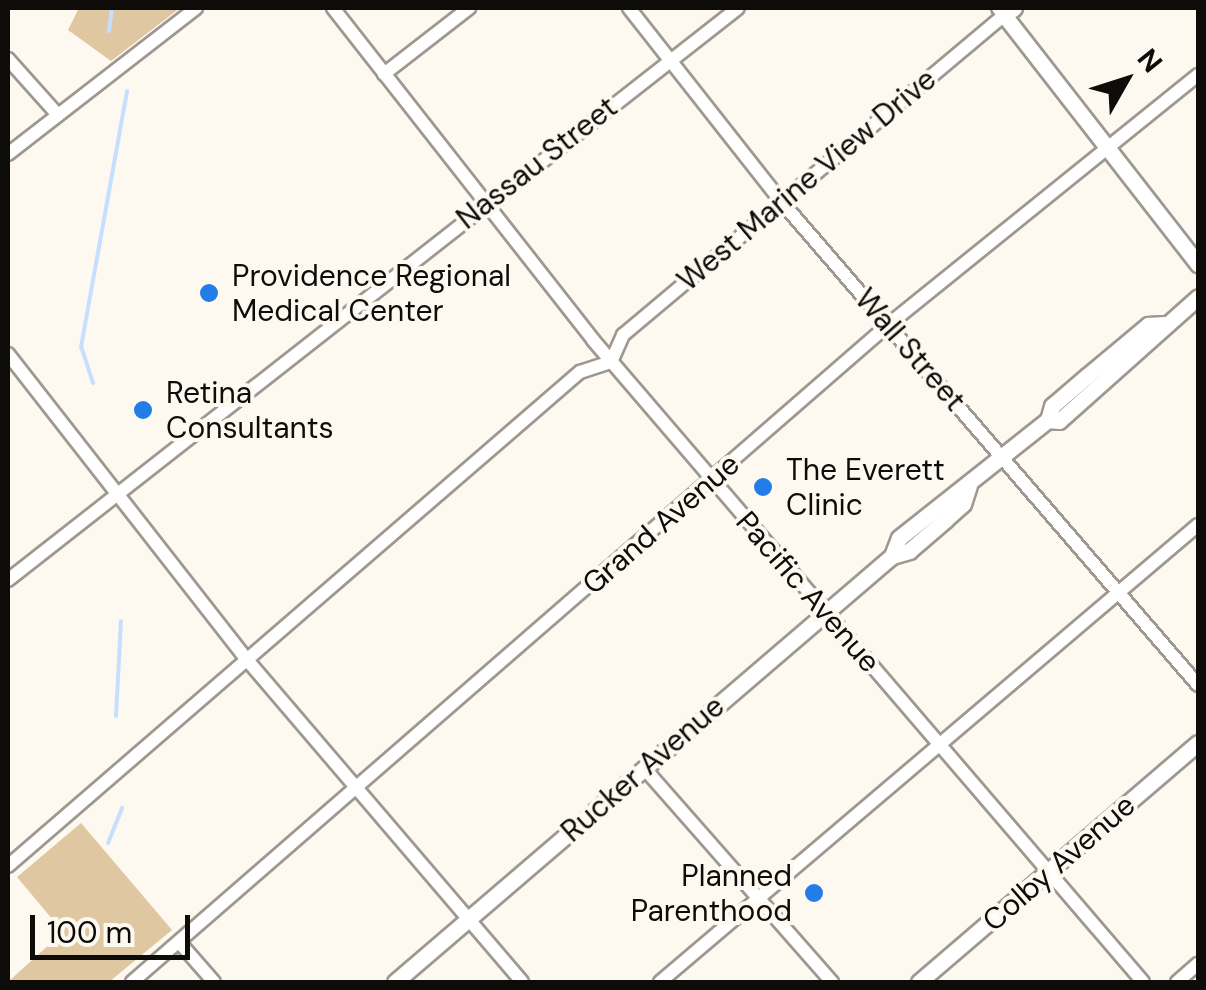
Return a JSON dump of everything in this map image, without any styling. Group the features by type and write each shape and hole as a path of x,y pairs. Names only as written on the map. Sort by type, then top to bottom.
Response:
{"main road":[{"path":"1005,10 1198,264"},
{"name":"Rucker Avenue","path":"395,982 892,556 909,550 963,504 969,486 1048,420 1052,406 1148,324 1165,324 1198,297"},
{"name":"Colby Avenue","path":"919,982 1198,743"}],"street":[{"path":"8,154 196,8"},
{"name":"Pacific Avenue","path":"333,8 612,362 1143,982"},
{"path":"384,74 469,8"},
{"name":"Wall Street","path":"629,8 780,200 1198,685"},
{"name":"Nassau Street","path":"8,580 738,8"},
{"name":"West Marine View Drive","path":"612,362 623,335 1005,10"},
{"path":"8,59 58,114"},
{"name":"Grand Avenue","path":"132,982 888,325 1198,75"},
{"path":"10,362 248,661 522,982"},
{"path":"8,866 580,372 612,362"},
{"path":"660,982 1198,525"},
{"path":"644,768 832,982"},
{"path":"179,942 214,982"},
{"path":"1176,982 1198,964"}],"shaded area":[{"path":"79,8 180,8 111,61 68,30"},
{"path":"81,823 172,930 109,982 8,982 63,932 17,877"}],"waterway":[{"path":"109,31 112,8"},
{"path":"93,383 81,347 127,91"},
{"path":"116,716 121,621"},
{"path":"108,843 122,808"}],"place":[{"name":"Providence Regional Medical Center","path":"209,293"},
{"name":"Retina Consultants","path":"143,410"},
{"name":"The Everett Clinic","path":"763,487"},
{"name":"Planned Parenthood","path":"814,893"}]}
